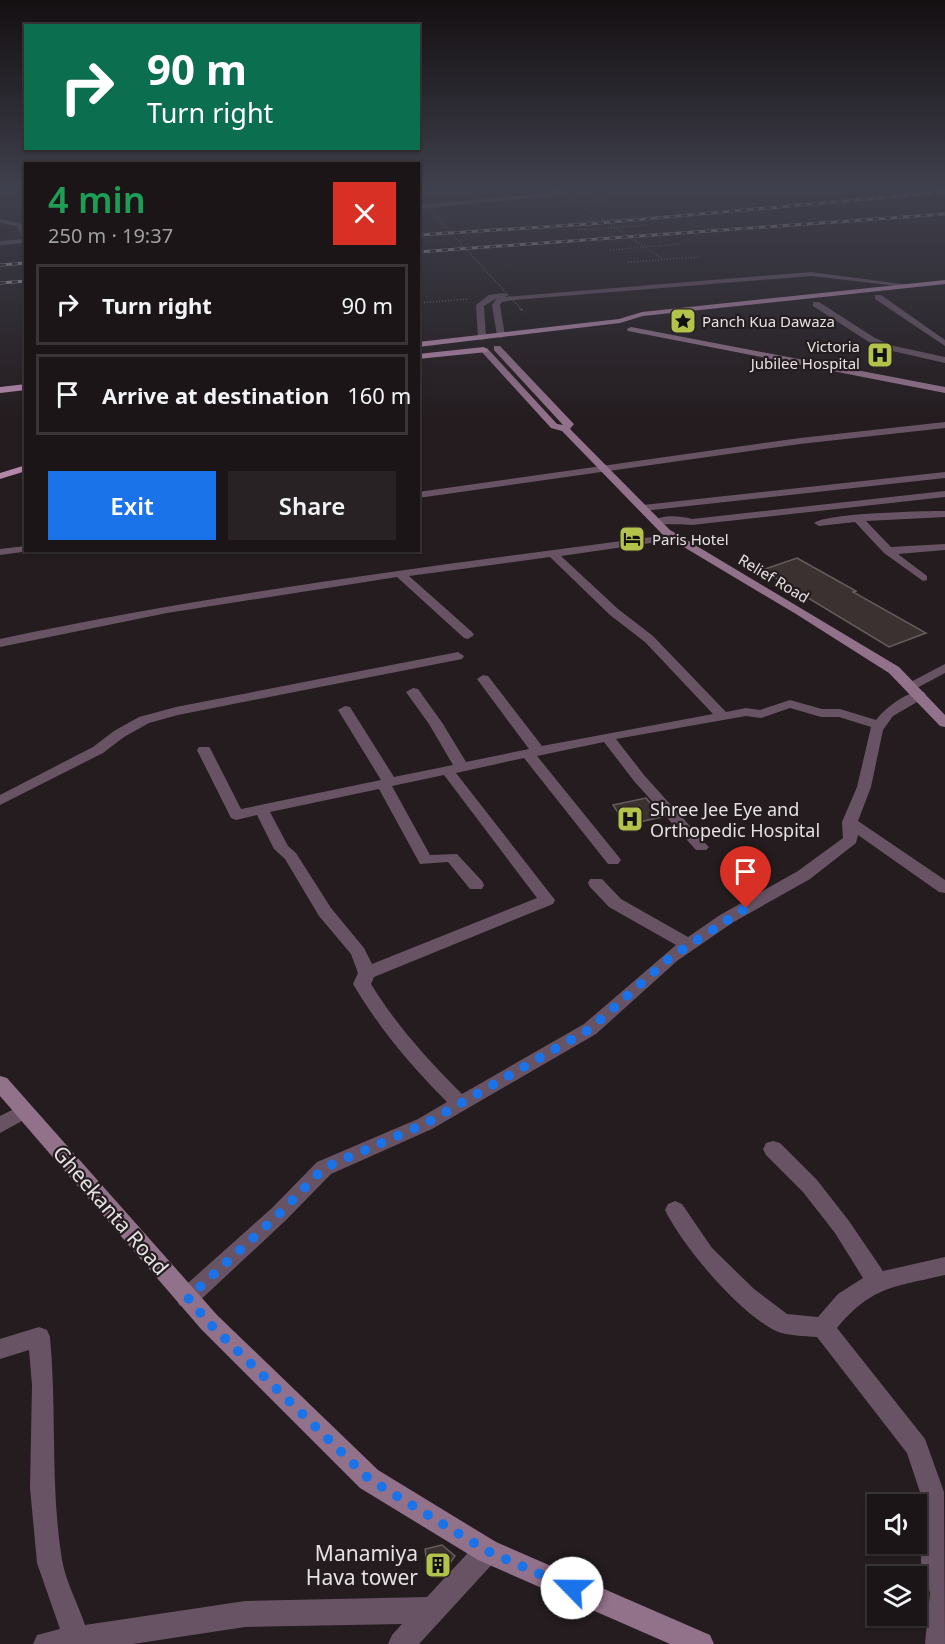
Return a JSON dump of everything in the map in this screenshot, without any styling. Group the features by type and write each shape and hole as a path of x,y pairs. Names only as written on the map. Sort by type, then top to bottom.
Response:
{"main road":[{"path":"420,345 620,321 642,314 945,282"},
{"path":"631,329 945,390"},
{"name":"Relief Road","path":"496,348 569,424 565,429"},
{"name":"Relief Road","path":"420,357 484,350 554,426 565,429 657,522 675,537 885,664 945,723"},
{"path":"0,390 24,387"},
{"path":"0,476 24,469"},
{"name":"Gheekanta Road","path":"0,1083 208,1322 369,1479 487,1551 701,1644"}],"street":[{"path":"482,338 480,306 492,297 541,290 817,270 844,273 870,280"},
{"path":"501,336 496,305 500,300 514,298 812,274 905,285"},
{"path":"878,297 945,344"},
{"path":"816,304 872,340 891,348 945,360"},
{"path":"420,495 604,468 945,425"},
{"path":"643,508 945,475"},
{"path":"657,522 678,519 692,522 945,494"},
{"path":"819,523 945,514"},
{"path":"858,519 888,551 923,578"},
{"path":"0,643 51,631 237,597 675,537"},
{"path":"888,551 945,547"},
{"path":"0,552 24,549"},
{"path":"553,554 614,612 649,639 724,717"},
{"path":"399,573 424,598 468,635"},
{"path":"0,801 98,750 119,734 144,720 176,711 458,656"},
{"path":"188,1298 279,1214 324,1168 425,1124 590,1029 671,957 726,919 804,875 851,840 850,822 864,787 876,730 888,713 945,668"},
{"path":"483,680 613,860"},
{"path":"413,692 436,724 455,769 495,836 547,900 367,973 362,984 378,1012 402,1045 460,1104"},
{"path":"204,750 236,815 608,738 746,712 761,714 790,704 821,713 840,713 880,725"},
{"path":"345,710 387,783 425,860 452,856 476,885"},
{"path":"608,738 639,778 702,847"},
{"path":"262,811 282,849 291,856 320,904 358,952 367,973"},
{"path":"850,822 945,888"},
{"path":"596,883 615,903 689,945"},
{"path":"0,1125 24,1111"},
{"path":"773,1149 810,1186 836,1218 878,1282"},
{"path":"675,1210 705,1254 746,1296 782,1323 823,1328 917,1447 933,1492 934,1563 943,1593 938,1644"},
{"path":"823,1328 846,1301 878,1282 945,1266"},
{"path":"0,1349 39,1337 43,1386 42,1488 50,1563 77,1638"},
{"path":"401,1644 487,1551"},
{"path":"46,1644 245,1614 432,1610"}],"path":[{"path":"481,266 524,312"},
{"path":"420,303 492,297"}],"building":[{"path":"797,558 926,633 889,647 762,570"},
{"path":"646,798 662,817 626,825 613,805"},
{"name":"Manamiya Hava tower","path":"442,1545 455,1556 443,1573 428,1573 425,1549"}],"railway":[{"path":"0,283 24,281"}],"place":[{"name":"Panch Kua Dawaza","path":"683,321"},
{"name":"Victoria Jubilee Hospital","path":"880,355"},
{"name":"Paris Hotel","path":"632,539"},
{"name":"Shree Jee Eye and Orthopedic Hospital","path":"630,819"},
{"name":"Manamiya Hava tower","path":"438,1565"}],"route":[{"path":"572,1588 487,1551 369,1479 208,1322 188,1298 279,1214 324,1168 425,1124 590,1029 671,957 746,908"}]}
